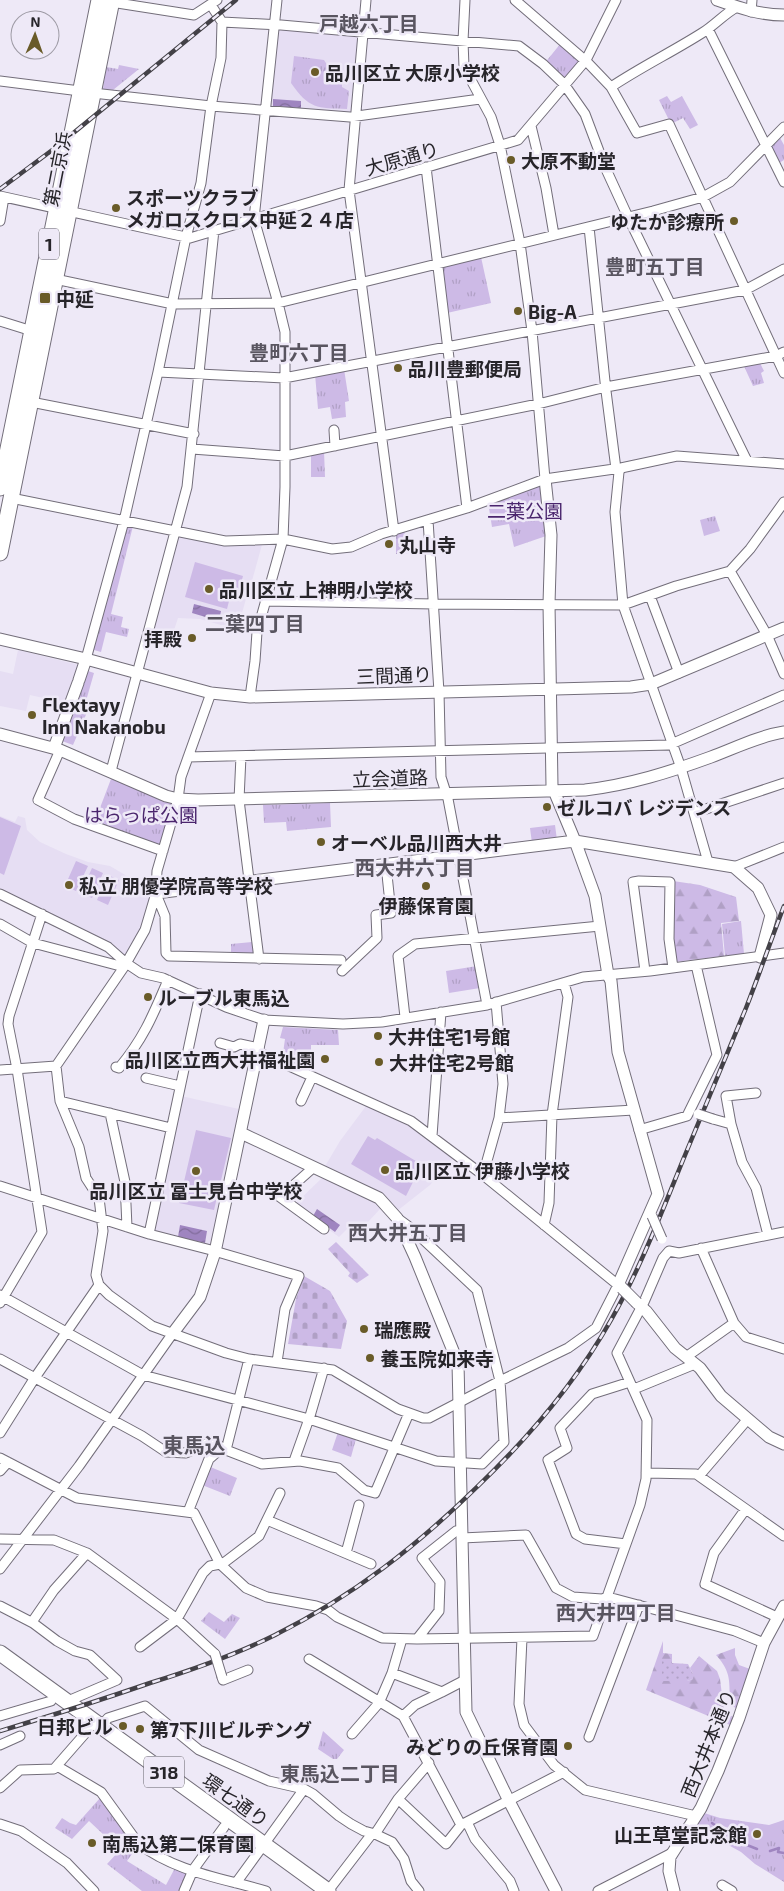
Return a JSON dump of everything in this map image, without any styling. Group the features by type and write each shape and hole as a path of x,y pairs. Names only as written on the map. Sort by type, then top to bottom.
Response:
{"main road":[{"name":"第二京浜","path":"0,552 5,493 5,438 63,210 104,0"},
{"name":"第二京浜","path":"5,493 31,402 56,278 63,210"},
{"name":"環七通り","path":"0,1653 68,1700 95,1728 224,1827 261,1848 328,1891"},
{"name":"環七通り","path":"0,1665 51,1701 95,1728 261,1848 312,1891"}],"street":[{"path":"104,0 194,15 214,2 222,22 221,58 211,106 201,183 186,237 173,304 124,521 86,659 57,749 38,800 74,819 163,851"},
{"path":"250,697 255,661 256,632 282,539 285,456 284,332 278,303 254,219 277,0"},
{"path":"366,0 349,190 394,531"},
{"path":"211,693 180,780 178,799 157,871 156,894 145,930 125,965 56,1066 60,1101 79,1147 86,1178 99,1198 103,1231 96,1275 99,1285 109,1295 152,1326 226,1353 249,1359 333,1370 398,1408 423,1418 430,1418 568,1348 596,1328 620,1286 658,1194 618,1052 611,981 608,975 595,896 552,786 549,604 552,535 545,479 532,331 520,243 500,145 490,117 464,67 465,0"},
{"path":"516,0 586,60 611,87 637,134 669,124 745,290 780,354 784,373"},
{"name":"大原通り","path":"2,196 190,238 518,140 586,60 616,0"},
{"path":"717,0 752,12 784,15"},
{"path":"752,0 752,12"},
{"path":"611,87 639,68 673,51 708,30 737,7"},
{"path":"222,22 274,24 519,46 543,64 564,84 585,114 605,167 628,217 747,461"},
{"path":"708,30 784,182"},
{"path":"0,81 211,106 355,117 480,98"},
{"path":"531,126 554,235"},
{"path":"56,278 173,304 278,303 589,227 703,197 730,182 784,127"},
{"path":"426,167 467,508"},
{"path":"0,221 2,196"},
{"path":"589,227 606,387 619,468 615,512 623,605 681,768 708,862"},
{"path":"111,771 187,487 214,230"},
{"path":"158,372 284,378 745,290 784,268"},
{"path":"0,321 32,331"},
{"path":"192,449 285,456 538,404 606,387 780,354"},
{"path":"31,402 194,434"},
{"path":"334,430 335,446"},
{"path":"5,493 225,542 282,539 332,549 351,547 381,534 467,508 545,479 619,468 677,456 784,464"},
{"path":"265,601 623,605 676,586 730,571 750,549 784,502"},
{"path":"428,520 435,604 441,776 447,794 475,939 491,1004 503,1084 499,1118 483,1175"},
{"path":"730,571 766,635 784,674"},
{"path":"650,596 679,673"},
{"name":"三間通り","path":"0,639 137,672 211,693 250,697 631,687 651,684 784,628"},
{"path":"188,757 673,745 784,695"},
{"name":"立会道路","path":"0,734 57,749 156,792 178,799 240,800 555,792 615,787 648,779 745,743 784,732"},
{"path":"241,756 240,800 259,959"},
{"path":"694,813 784,783"},
{"path":"156,894 575,841 734,867 758,888 771,915 760,957"},
{"path":"734,867 784,847"},
{"path":"342,971 377,938 376,915 391,913 386,865"},
{"path":"645,972 633,882 639,881 670,882 669,939 673,968"},
{"path":"0,894 108,947 125,965"},
{"path":"156,894 166,916 166,953 169,956 341,960"},
{"path":"42,914 14,1001 4,1017 8,1024 17,1069 42,1232 1,1299 66,1332 144,1376 309,1419 436,1461 482,1464 504,1442 500,1381 477,1290 412,1229 397,1218 379,1198 240,1133"},
{"path":"0,924 33,943 125,965 142,973 168,980 226,1007 264,1020 343,1024 382,1022 491,1004 583,977 645,972 784,953"},
{"path":"405,1017 398,956 415,944 600,926"},
{"path":"639,1130 695,1112 717,1055 696,965"},
{"path":"116,1067 119,1068 132,1053 148,1028 168,980"},
{"path":"544,1225 550,1203 552,1115 568,998 564,983"},
{"path":"149,1234 200,994"},
{"path":"432,1136 441,1012"},
{"path":"0,1569 79,1466 200,1297 215,1252 264,1020"},
{"path":"220,1044 234,1047 240,1044 258,1050 312,1077 411,1121 483,1175 620,1286 639,1305 675,1348 695,1364 721,1396 769,1438 784,1444"},
{"path":"0,1070 56,1066"},
{"path":"301,1101 312,1077"},
{"path":"146,1078 180,1086"},
{"path":"756,1093 726,1096 731,1124 742,1162 756,1188 768,1235"},
{"path":"60,1101 171,1128"},
{"path":"499,1118 634,1110"},
{"path":"695,1112 731,1124"},
{"path":"110,1113 125,1182 127,1227"},
{"path":"314,1167 280,1197 324,1229"},
{"path":"0,1186 102,1220 299,1276 285,1309 276,1362"},
{"path":"651,1213 670,1252"},
{"path":"397,1218 458,1363 466,1712 509,1801 556,1891"},
{"path":"0,1471 4,1460 77,1498 194,1513 221,1565 246,1588 267,1597 316,1606 382,1638 417,1640 593,1636 640,1505 646,1473 648,1420 618,1353 639,1305 663,1258 670,1252 679,1253 784,1232"},
{"path":"701,1248 734,1323 746,1338 784,1349"},
{"path":"0,1433 34,1379 99,1285"},
{"path":"686,1356 734,1323"},
{"path":"0,1359 142,1436 166,1452 186,1453 213,1442 226,1450 262,1464 294,1461 338,1468 364,1490 375,1493 409,1413"},
{"path":"226,1450 249,1359"},
{"path":"626,1544 585,1539 576,1534 548,1460 566,1448 560,1428 592,1394 632,1386 695,1364"},
{"path":"294,1461 324,1368"},
{"path":"699,1476 747,1420"},
{"path":"188,1512 209,1459 217,1452 226,1450"},
{"path":"646,1473 696,1474 784,1536"},
{"path":"140,1647 177,1619 210,1566 221,1565 259,1536 280,1494"},
{"path":"346,1553 359,1505"},
{"path":"745,1510 714,1553 705,1584 777,1617"},
{"path":"267,1520 371,1564"},
{"path":"417,1640 439,1611 440,1582 422,1558 456,1531 462,1534 526,1535 556,1588 573,1598 602,1599 608,1597 735,1631 764,1643"},
{"path":"0,1539 54,1540 87,1553 177,1619 215,1654 223,1680 248,1670"},
{"path":"32,1622 54,1590 87,1553"},
{"path":"589,1737 639,1605"},
{"path":"0,1606 32,1622 75,1651 90,1655 117,1680 68,1700"},
{"name":"西大井本通り","path":"674,1891 669,1871 672,1853 696,1816 718,1771 734,1731 764,1643 784,1606"},
{"path":"522,1638 519,1704 524,1725 554,1765 585,1790 696,1816"},
{"path":"352,1734 378,1703 392,1673 402,1639"},
{"path":"309,1658 378,1703 403,1716 464,1824 510,1881 514,1891"},
{"path":"392,1673 442,1692"},
{"path":"403,1716 414,1706 466,1680"},
{"path":"0,1716 51,1701"},
{"path":"0,1788 20,1770 54,1768 108,1718 145,1706 199,1750 269,1781 304,1789 316,1796 339,1816 364,1831 376,1834 392,1842 404,1859 411,1881 419,1891"},
{"path":"0,1745 20,1736"},
{"path":"328,1891 371,1835 376,1834 398,1799 428,1763"},
{"path":"57,1766 101,1792 138,1842 146,1849 166,1860 214,1878 266,1891"},
{"path":"398,1799 446,1844 464,1824 564,1772"},
{"path":"236,1883 304,1789"},
{"path":"0,1824 21,1831 66,1863 94,1891"},
{"path":"184,1891 193,1870 224,1827"},
{"path":"598,1891 672,1853"},
{"path":"722,1885 732,1891"}],"shaded area":[{"name":"品川区立 大原小学校","path":"280,28 360,37 353,112 350,115 269,106 276,33"},
{"name":"品川区立 上神明小学校","path":"177,533 263,541 250,588 263,590 261,596 247,595 239,624 221,625 200,619 178,618 170,642 150,637"},
{"path":"18,650 79,665 66,703 30,695 26,711 0,706 0,671 13,674"},
{"name":"私立 朋優学院高等学校","path":"0,816 15,822 18,816 25,818 27,830 40,842 88,862 110,866 132,879 152,896 142,928 126,960 0,890"},
{"name":"品川区立 冨士見台中学校","path":"181,1096 239,1109 211,1249 153,1233"},
{"name":"品川区立 伊藤小学校","path":"366,1106 408,1123 452,1156 452,1160 430,1185 397,1211 329,1181 374,1201 381,1208 355,1236 347,1229 339,1237 294,1205 322,1178 327,1180 324,1168 340,1141"}],"green space":[{"path":"561,43 582,60 564,80 544,64"},
{"path":"294,56 324,60 329,68 328,76 330,80 342,84 342,87 349,91 347,109 314,105 297,92 291,83"},
{"path":"119,65 139,69 113,90 103,89 106,67 118,69"},
{"path":"667,96 671,102 682,96 698,125 690,129 683,118 671,124 659,100"},
{"path":"779,136 784,145 784,160 779,163 770,145"},
{"path":"481,257 491,303 447,313 442,265"},
{"path":"759,361 764,371 761,373 764,383 753,386 743,364"},
{"path":"344,369 349,401 345,402 346,417 332,419 330,407 318,409 315,374"},
{"path":"324,451 325,477 311,477 311,453"},
{"name":"二葉公園","path":"540,483 549,535 514,547 509,524 492,527 488,502"},
{"path":"715,516 720,531 704,536 700,520"},
{"path":"126,525 133,526 111,614 123,617 121,627 129,629 127,637 106,632 101,652 94,650 88,671 94,673 84,708 88,710 73,745 62,741"},
{"path":"404,530 409,553 396,554 396,533"},
{"path":"195,562 243,576 239,590 232,589 227,609 185,597"},
{"name":"はらっぱ公園","path":"111,779 173,803 161,846 95,821"},
{"path":"330,803 331,827 287,831 286,822 264,823 263,805"},
{"path":"0,817 21,826 4,875 0,873"},
{"path":"555,825 557,840 532,843 530,828"},
{"path":"76,861 88,866 76,891 65,886"},
{"path":"92,868 103,873 92,898 81,893"},
{"path":"108,875 119,880 108,905 97,900"},
{"path":"673,881 700,885 736,897 739,921 721,923 724,956 674,962 670,931"},
{"path":"741,921 744,954 725,956 722,924"},
{"path":"252,942 254,955 231,954 231,944"},
{"path":"477,966 480,988 449,993 446,971"},
{"path":"283,1027 338,1030 339,1045 311,1045 311,1074 282,1060 285,1039 280,1038"},
{"path":"196,1130 231,1138 214,1210 179,1203"},
{"path":"368,1136 375,1140 377,1138 426,1167 419,1180 414,1180 406,1196 351,1164"},
{"path":"336,1242 369,1275 357,1283 348,1276 350,1273 328,1249"},
{"path":"304,1276 330,1291 347,1321 341,1349 288,1344 296,1299"},
{"path":"338,1432 356,1439 351,1457 332,1450"},
{"path":"208,1466 237,1478 230,1496 202,1485"},
{"path":"209,1612 224,1622 232,1614 240,1618 225,1639 201,1621"},
{"path":"663,1641 663,1653 672,1654 672,1660 662,1660 662,1681 687,1681 693,1679 690,1668 699,1656 717,1671 720,1679 724,1711 733,1717 730,1725 646,1690"},
{"path":"735,1648 735,1655 739,1665 750,1669 736,1708 730,1705 727,1672 716,1655"},
{"path":"662,1660 672,1660 672,1663 688,1664 693,1674 693,1679 687,1681 661,1681"},
{"path":"323,1731 344,1750 337,1759 333,1759 318,1749"},
{"path":"100,1798 137,1847 127,1861 166,1885 176,1866 186,1871 187,1875 179,1891 142,1891 107,1864 120,1850 89,1821 72,1839 55,1828 62,1818 76,1825"},
{"path":"701,1812 720,1818 769,1825 784,1820 784,1882 755,1864 741,1852 694,1826"}],"water":[{"path":"273,99 301,101 301,108 273,106"},
{"path":"194,604 221,611 219,621 192,613"},
{"path":"317,1209 340,1225 335,1232 313,1216"},
{"path":"180,1225 207,1231 205,1243 178,1237"}],"waterway":[{"path":"712,1823 737,1841 757,1849"},
{"path":"770,1851 779,1848 778,1852 784,1853"}],"railway":[{"path":"0,189 55,148 236,0"},
{"path":"0,1731 213,1662 260,1642 304,1620 331,1604 408,1549 456,1507 498,1466 534,1428 583,1365 611,1320 631,1281 658,1221 746,1008 784,906"}],"place":[{"name":"品川区立 大原小学校","path":"315,72"},
{"name":"大原不動堂","path":"511,160"},
{"name":"スポーツクラブ メガロスクロス中延２４店","path":"116,208"},
{"name":"ゆたか診療所","path":"734,221"},
{"name":"中延","path":"45,298"},
{"name":"Big-A","path":"518,311"},
{"name":"品川豊郵便局","path":"398,368"},
{"name":"丸山寺","path":"389,544"},
{"name":"品川区立 上神明小学校","path":"209,589"},
{"name":"拝殿","path":"192,638"},
{"name":"Flextayy Inn Nakanobu","path":"32,715"},
{"name":"ゼルコバ レジデンス","path":"547,807"},
{"name":"オーベル品川西大井","path":"321,842"},
{"name":"私立 朋優学院高等学校","path":"69,885"},
{"name":"伊藤保育園","path":"426,886"},
{"name":"ルーブル東馬込","path":"148,997"},
{"name":"大井住宅1号館","path":"378,1036"},
{"name":"品川区立西大井福祉園","path":"325,1059"},
{"name":"大井住宅2号館","path":"379,1062"},
{"name":"品川区立 伊藤小学校","path":"385,1170"},
{"name":"品川区立 冨士見台中学校","path":"196,1171"},
{"name":"瑞應殿","path":"364,1329"},
{"name":"養玉院如来寺","path":"370,1358"},
{"name":"日邦ビル","path":"123,1726"},
{"name":"第7下川ビルヂング","path":"140,1729"},
{"name":"みどりの丘保育園","path":"568,1746"},
{"name":"山王草堂記念館","path":"757,1834"},
{"name":"南馬込第二保育園","path":"92,1843"}],"district":[{"name":"戸越六丁目","path":"369,23"},
{"name":"豊町五丁目","path":"655,266"},
{"name":"豊町六丁目","path":"299,352"},
{"name":"二葉四丁目","path":"255,623"},
{"name":"西大井六丁目","path":"415,867"},
{"name":"西大井五丁目","path":"408,1232"},
{"name":"東馬込","path":"194,1444"},
{"name":"西大井四丁目","path":"616,1612"},
{"name":"東馬込二丁目","path":"340,1773"}]}
